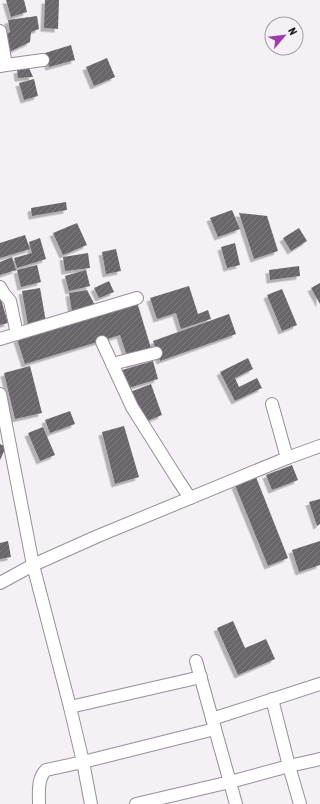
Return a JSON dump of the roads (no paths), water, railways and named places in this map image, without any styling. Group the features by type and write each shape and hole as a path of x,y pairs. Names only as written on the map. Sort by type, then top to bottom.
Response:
{"street":[{"path":"0,31 3,66 43,60"},
{"path":"0,287 10,301 17,334"},
{"path":"0,339 138,298"},
{"path":"102,342 132,407 190,498"},
{"path":"112,364 156,353"},
{"path":"0,394 33,565 70,707 91,804"},
{"path":"272,404 287,458"},
{"path":"0,583 33,565 98,536 287,458 320,446"},
{"path":"196,661 236,804"},
{"path":"70,707 201,677"},
{"path":"39,804 40,781 43,772 49,769 83,762 214,724 272,699 320,684"},
{"path":"272,699 300,804"},
{"path":"136,804 320,759"}]}
